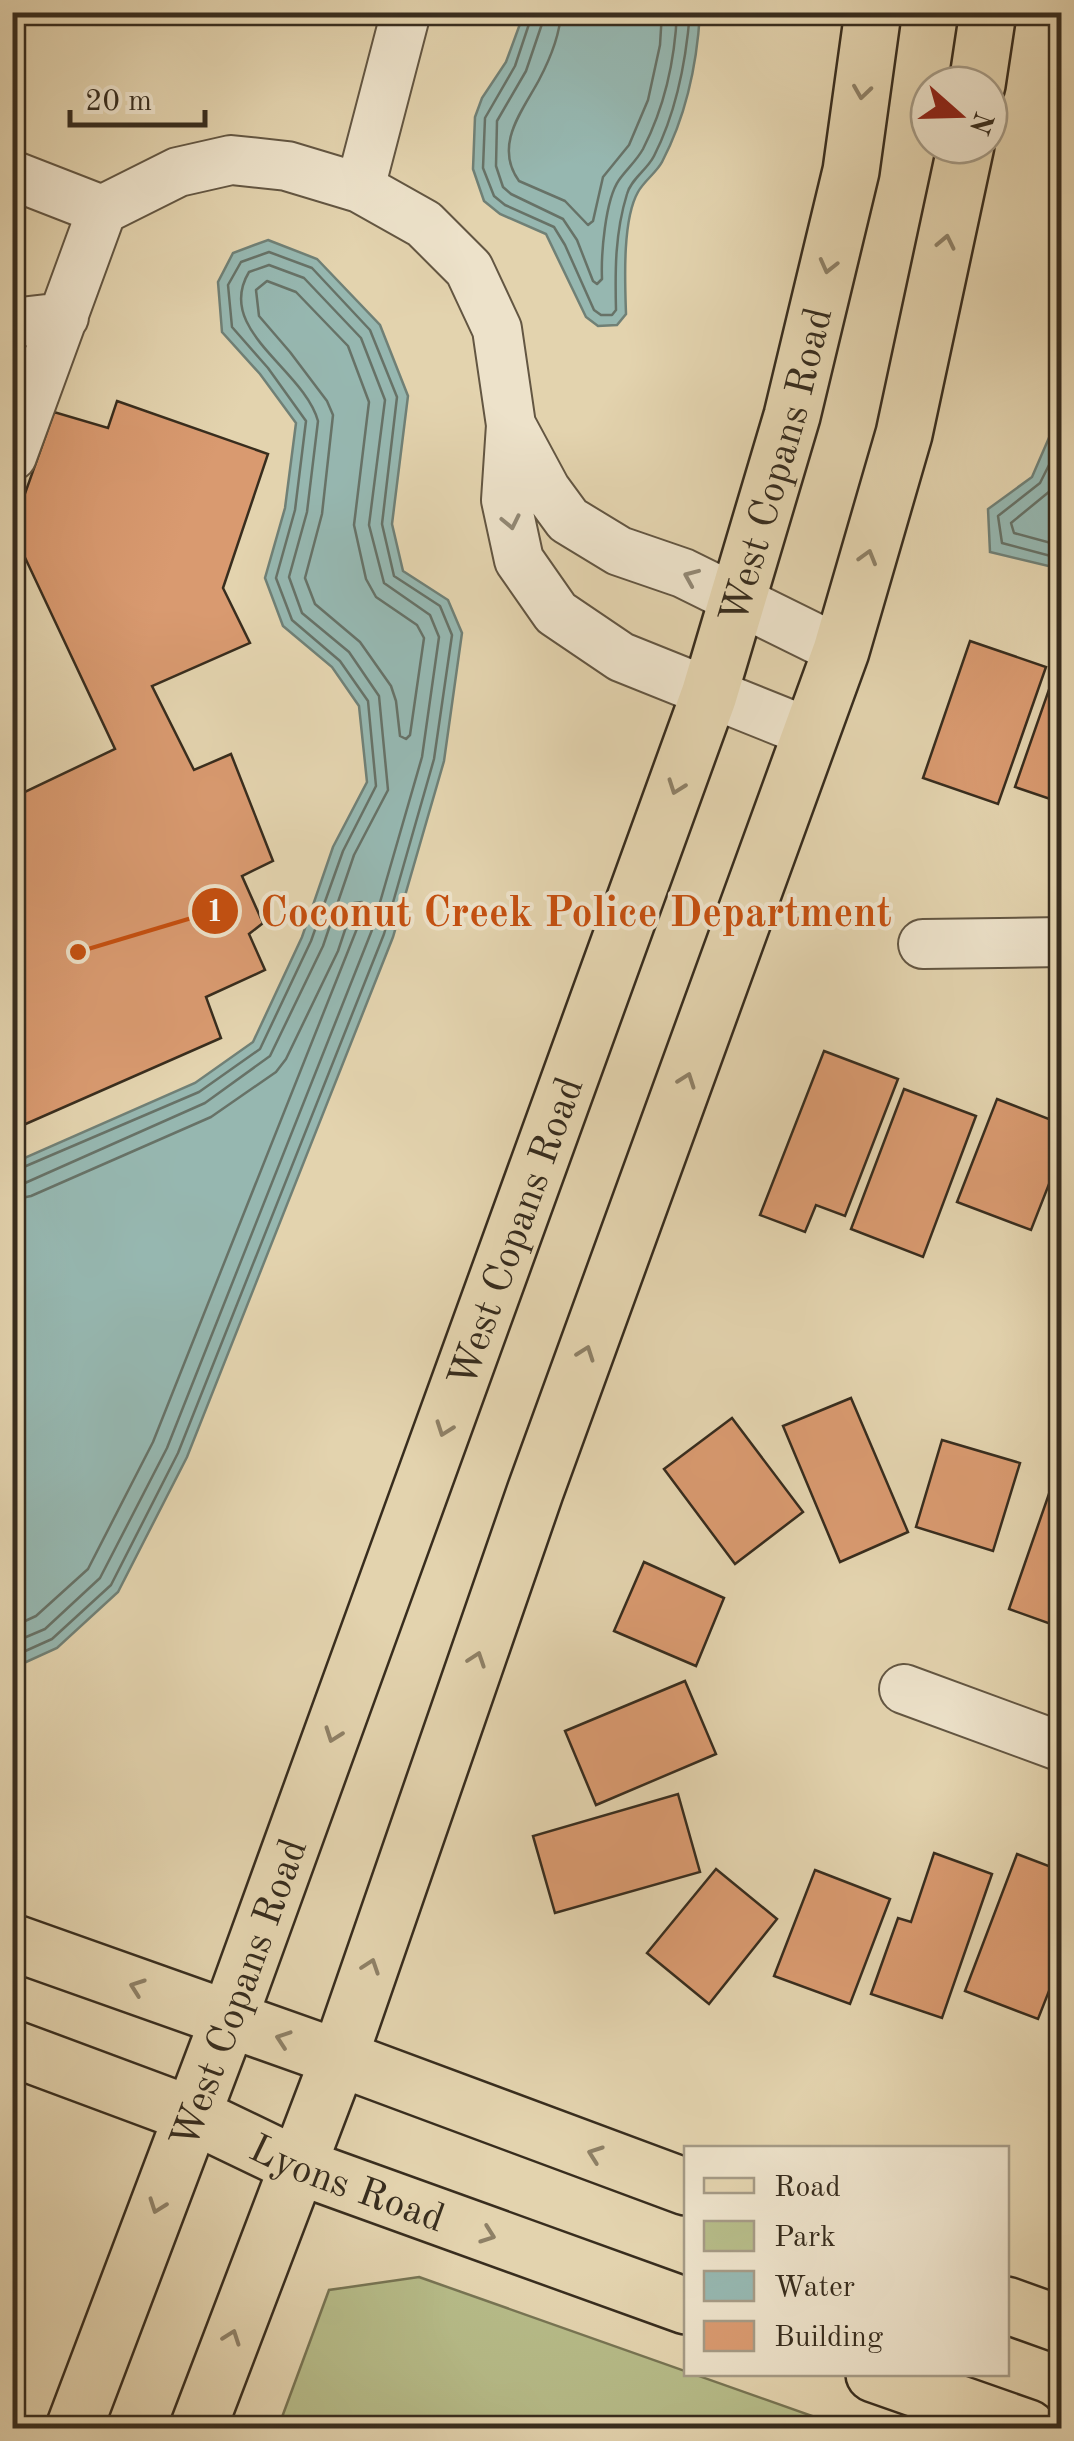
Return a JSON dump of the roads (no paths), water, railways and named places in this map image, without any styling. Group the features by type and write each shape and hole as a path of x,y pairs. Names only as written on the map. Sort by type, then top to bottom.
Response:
{"main road":[{"name":"West Copans Road","path":"74,2428 228,2021 709,695 792,416 851,171 872,12"},
{"path":"981,65 988,12"},
{"path":"198,2428 338,2058 535,1492 841,651 904,434 962,165"},
{"path":"12,1942 684,2186"},
{"name":"Lyons Road","path":"12,2048 192,2115 298,2166 684,2305"},
{"path":"1009,2306 1062,2325"},
{"path":"880,2376 1028,2428"}],"street":[{"path":"360,188 406,12"},
{"path":"12,456 102,210 178,172 231,160 287,166 360,188 424,224 468,269 497,329 511,425 506,500 519,560 556,613 621,657 812,734"},
{"path":"12,175 102,210"},
{"path":"12,324 64,316"},
{"path":"511,425 546,490 568,520 618,551 683,573 841,651"},
{"path":"923,944 1062,942"},
{"path":"904,1689 1062,1748"}],"water":[{"path":"524,13 700,13 693,70 678,126 662,162 641,188 629,219 626,314 617,325 598,326 586,317 546,234 500,214 484,201 473,169 475,117 482,98 506,62"},
{"path":"268,240 317,259 380,325 408,396 392,524 403,571 448,600 462,633 444,761 393,937 187,1457 118,1592 57,1648 13,1668 13,1163 195,1083 253,1042 302,937 333,847 367,782 359,706 332,667 283,626 265,578 285,508 296,423 222,332 218,282 233,253"},
{"path":"1061,410 1062,569 990,552 988,509 1032,477"}],"place":[{"name":"Coconut Creek Police Department","path":"78,952"}]}
